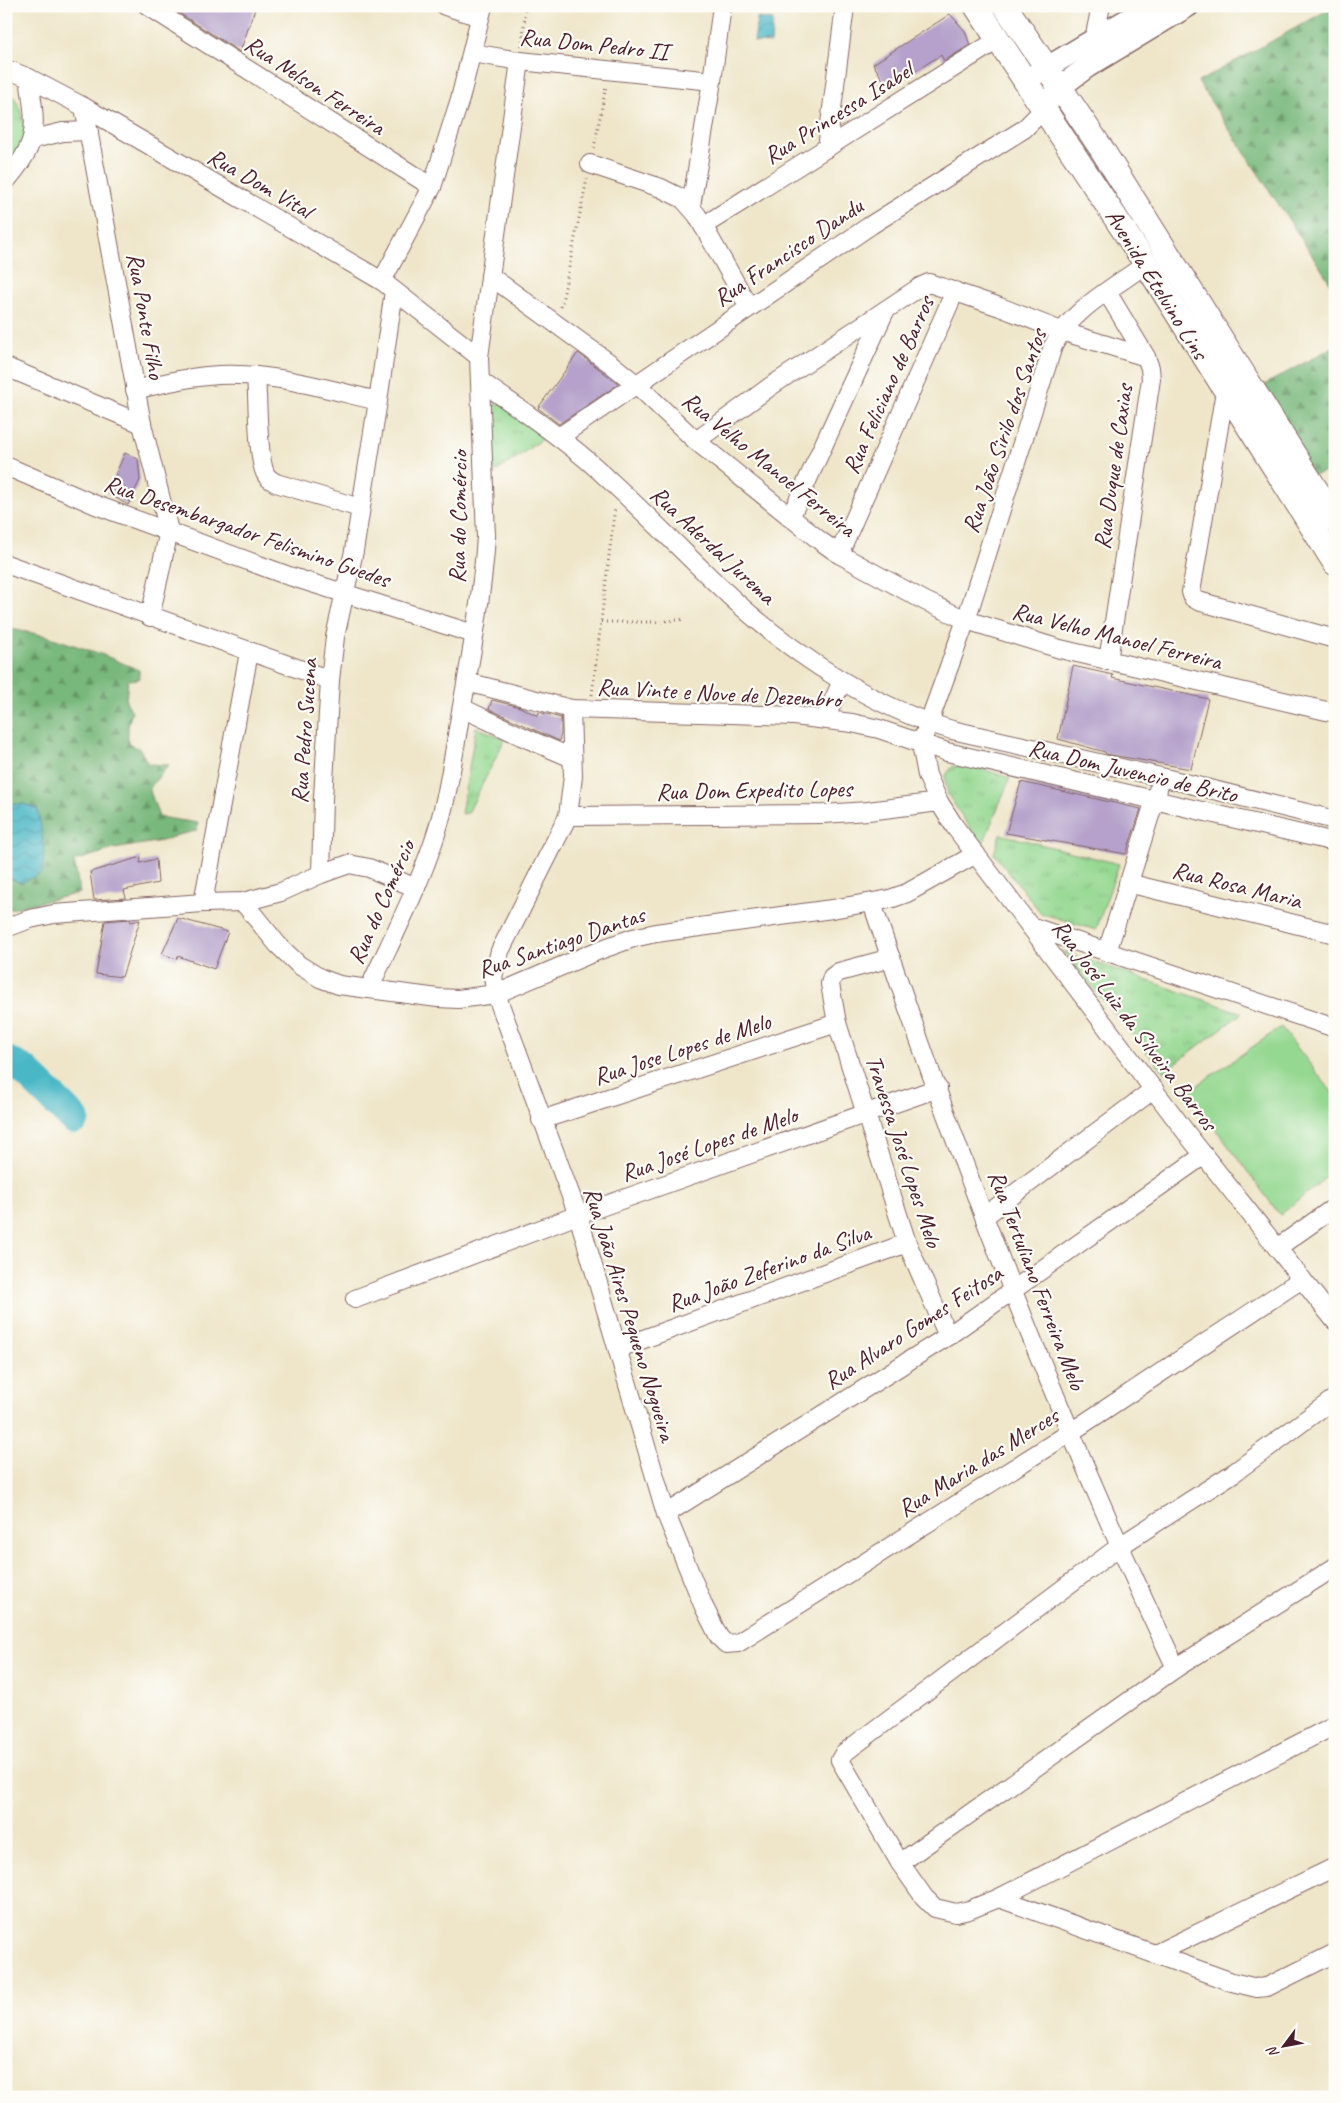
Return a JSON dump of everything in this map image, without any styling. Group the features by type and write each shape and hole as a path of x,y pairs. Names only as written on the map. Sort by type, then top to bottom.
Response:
{"main road":[{"name":"Avenida Etelvino Lins","path":"976,6 999,38 1036,74 1059,88 1101,148 1146,264 1335,563"},
{"name":"Avenida Etelvino Lins","path":"1005,6 1036,74 1044,109 1129,217 1293,453 1335,520"},
{"path":"1272,465 1293,453"}],"street":[{"name":"Rua Nelson Ferreira","path":"148,6 432,187"},
{"path":"445,6 482,12"},
{"path":"691,206 712,81 722,6"},
{"path":"827,148 845,6"},
{"path":"1094,40 1101,6"},
{"path":"1036,74 1150,6"},
{"path":"1044,109 1059,88 1087,67 1188,6"},
{"name":"Rua Pedro Sucena","path":"322,874 323,798 330,680 344,591 354,551 378,401 388,286 432,187 460,99 482,12"},
{"name":"Rua Princessa Isabel","path":"703,226 999,38"},
{"name":"Rua Dom Pedro II","path":"472,53 520,61 712,81"},
{"name":"Rua do Comércio","path":"369,989 416,888 433,842 449,780 467,682 486,536 479,357 520,61"},
{"name":"Rua Dom Vital","path":"6,69 29,78 84,107 388,286 479,357"},
{"path":"6,181 26,154 33,139 34,124 29,78"},
{"name":"Rua Ponte Filho","path":"84,107 90,131 135,390 169,531"},
{"name":"Rua Francisco Dandu","path":"559,437 871,225 1024,129 1044,109"},
{"path":"33,139 62,132 90,131"},
{"path":"590,164 661,188 683,199 691,206 749,307"},
{"name":"Rua João Sirilo dos Santos","path":"921,744 927,723 966,620 1044,374 1061,331 1071,319 1146,264"},
{"name":"Rua Velho Manoel Ferreira","path":"490,276 587,345 636,384 696,441 790,518 839,554 926,600 966,620 1060,649 1335,713"},
{"path":"696,441 771,386 926,284 933,284 956,291 1061,331 1146,357"},
{"name":"Rua Feliciano de Barros","path":"839,554 956,291"},
{"name":"Rua Duque de Caxias","path":"1107,292 1146,357 1150,368 1150,391 1108,661"},
{"path":"790,518 885,311"},
{"path":"6,367 142,424"},
{"path":"135,390 207,376 256,376 282,379 378,401"},
{"path":"256,376 262,458 265,474 276,483 360,508"},
{"name":"Rua Aderdal Jurema","path":"480,380 559,437 617,488 737,602 791,646 842,681 927,723"},
{"path":"1225,391 1191,592 1193,598 1335,639"},
{"name":"Rua Desembargador Felismino Guedes","path":"6,466 96,505 286,574 474,634"},
{"path":"150,616 169,531"},
{"path":"6,564 330,680"},
{"path":"203,903 249,652"},
{"path":"825,719 842,681"},
{"name":"Rua Vinte e Nove de Dezembro","path":"467,682 571,709 794,716 825,719 879,729 921,744"},
{"path":"462,708 572,758"},
{"name":"Rua João Aires Pequeno Nogueira","path":"571,709 571,796 568,816 500,951 493,977 496,994 541,1120 578,1215 666,1514 704,1607 719,1637 726,1644"},
{"name":"Rua Dom Juvencio de Brito","path":"927,723 1335,820"},
{"name":"Rua Dom Juvencio de Brito","path":"921,744 947,752 1335,842"},
{"name":"Rua José Luiz da Silveira Barros","path":"921,744 928,775 939,802 976,854 1204,1155 1335,1321"},
{"path":"1108,952 1161,778"},
{"name":"Rua Dom Expedito Lopes","path":"568,816 823,814 868,811 939,802"},
{"name":"Rua Santiago Dantas","path":"243,902 278,944 299,965 320,978 339,985 458,999 496,994 597,951 633,938 656,933 872,903 908,894 976,854"},
{"path":"8,926 54,914 203,903 243,902 281,892 344,866 359,865 416,888"},
{"name":"Rua Rosa Maria","path":"1128,883 1335,934"},
{"name":"Rua Tertuliano Ferreira Melo","path":"872,903 1012,1291 1120,1546 1176,1668"},
{"path":"1030,926 1335,1028"},
{"name":"Travessa José Lopes Melo","path":"891,958 839,972 832,977 830,984 837,1023 907,1243 948,1336"},
{"name":"Rua Jose Lopes de Melo","path":"541,1120 837,1023"},
{"name":"Rua José Lopes de Melo","path":"355,1299 578,1215 938,1088"},
{"path":"985,1216 1154,1089"},
{"name":"Rua Alvaro Gomes Feitosa","path":"666,1514 948,1336 1204,1155"},
{"path":"1278,1248 1335,1207"},
{"name":"Rua João Zeferino da Silva","path":"618,1348 907,1243"},
{"name":"Rua Maria das Merces","path":"726,1644 738,1643 1071,1432 1302,1279"},
{"path":"1335,1398 1235,1472 1120,1546 842,1755 841,1763 900,1863 924,1897 935,1908 956,1913 999,1898 1335,1725"},
{"path":"900,1863 1176,1668 1335,1568"},
{"path":"1155,1954 1335,1868"},
{"path":"999,1898 1232,1982 1256,1988 1276,1984 1335,1953"}],"path":[{"path":"520,61 526,6"},
{"path":"557,325 609,70"},
{"path":"590,710 617,488"},
{"path":"601,622 659,622 685,619"}],"green space":[{"path":"1335,6 1335,290 1198,82"},
{"path":"6,89 16,100 22,115 24,140 17,157 6,171"},
{"path":"1335,346 1335,468 1309,477 1251,392"},
{"path":"495,404 503,404 547,436 497,471 494,470 493,410"},
{"path":"6,628 47,636 101,654 139,670 139,679 128,680 126,701 132,712 128,726 128,743 140,749 148,764 169,765 149,788 159,817 198,823 196,831 162,841 114,849 74,861 80,893 6,910"},
{"path":"476,727 505,739 468,813 461,814"},
{"path":"953,766 974,766 1010,778 982,846 948,795 945,776"},
{"path":"1000,834 1119,864 1096,930 1041,913 994,854"},
{"path":"1062,951 1242,1013 1164,1072"},
{"path":"1281,1027 1335,1096 1335,1170 1280,1215 1188,1092"}],"water":[{"path":"757,18 773,20 771,43 754,42"},
{"path":"6,804 23,804 37,808 43,840 42,873 21,883 6,876"}],"building":[{"path":"168,6 256,6 240,52"},
{"path":"950,14 965,31 970,45 944,61 941,55 888,88 873,64"},
{"path":"578,353 619,384 559,424 538,408"},
{"path":"125,453 138,459 140,480 128,505 107,493"},
{"path":"1073,666 1113,675 1112,678 1208,699 1191,769 1106,754 1105,752 1058,739"},
{"path":"492,700 520,707 538,716 539,712 561,718 559,741 489,709"},
{"path":"1021,782 1141,809 1126,854 1006,833"},
{"path":"141,857 140,863 156,859 158,883 124,890 126,898 94,900 90,872"},
{"path":"178,918 228,932 214,969 178,956 177,959 162,954"},
{"path":"130,919 131,922 140,920 122,977 96,974 105,921"}],"waterway":[{"path":"6,1061 24,1070 74,1119"}]}
